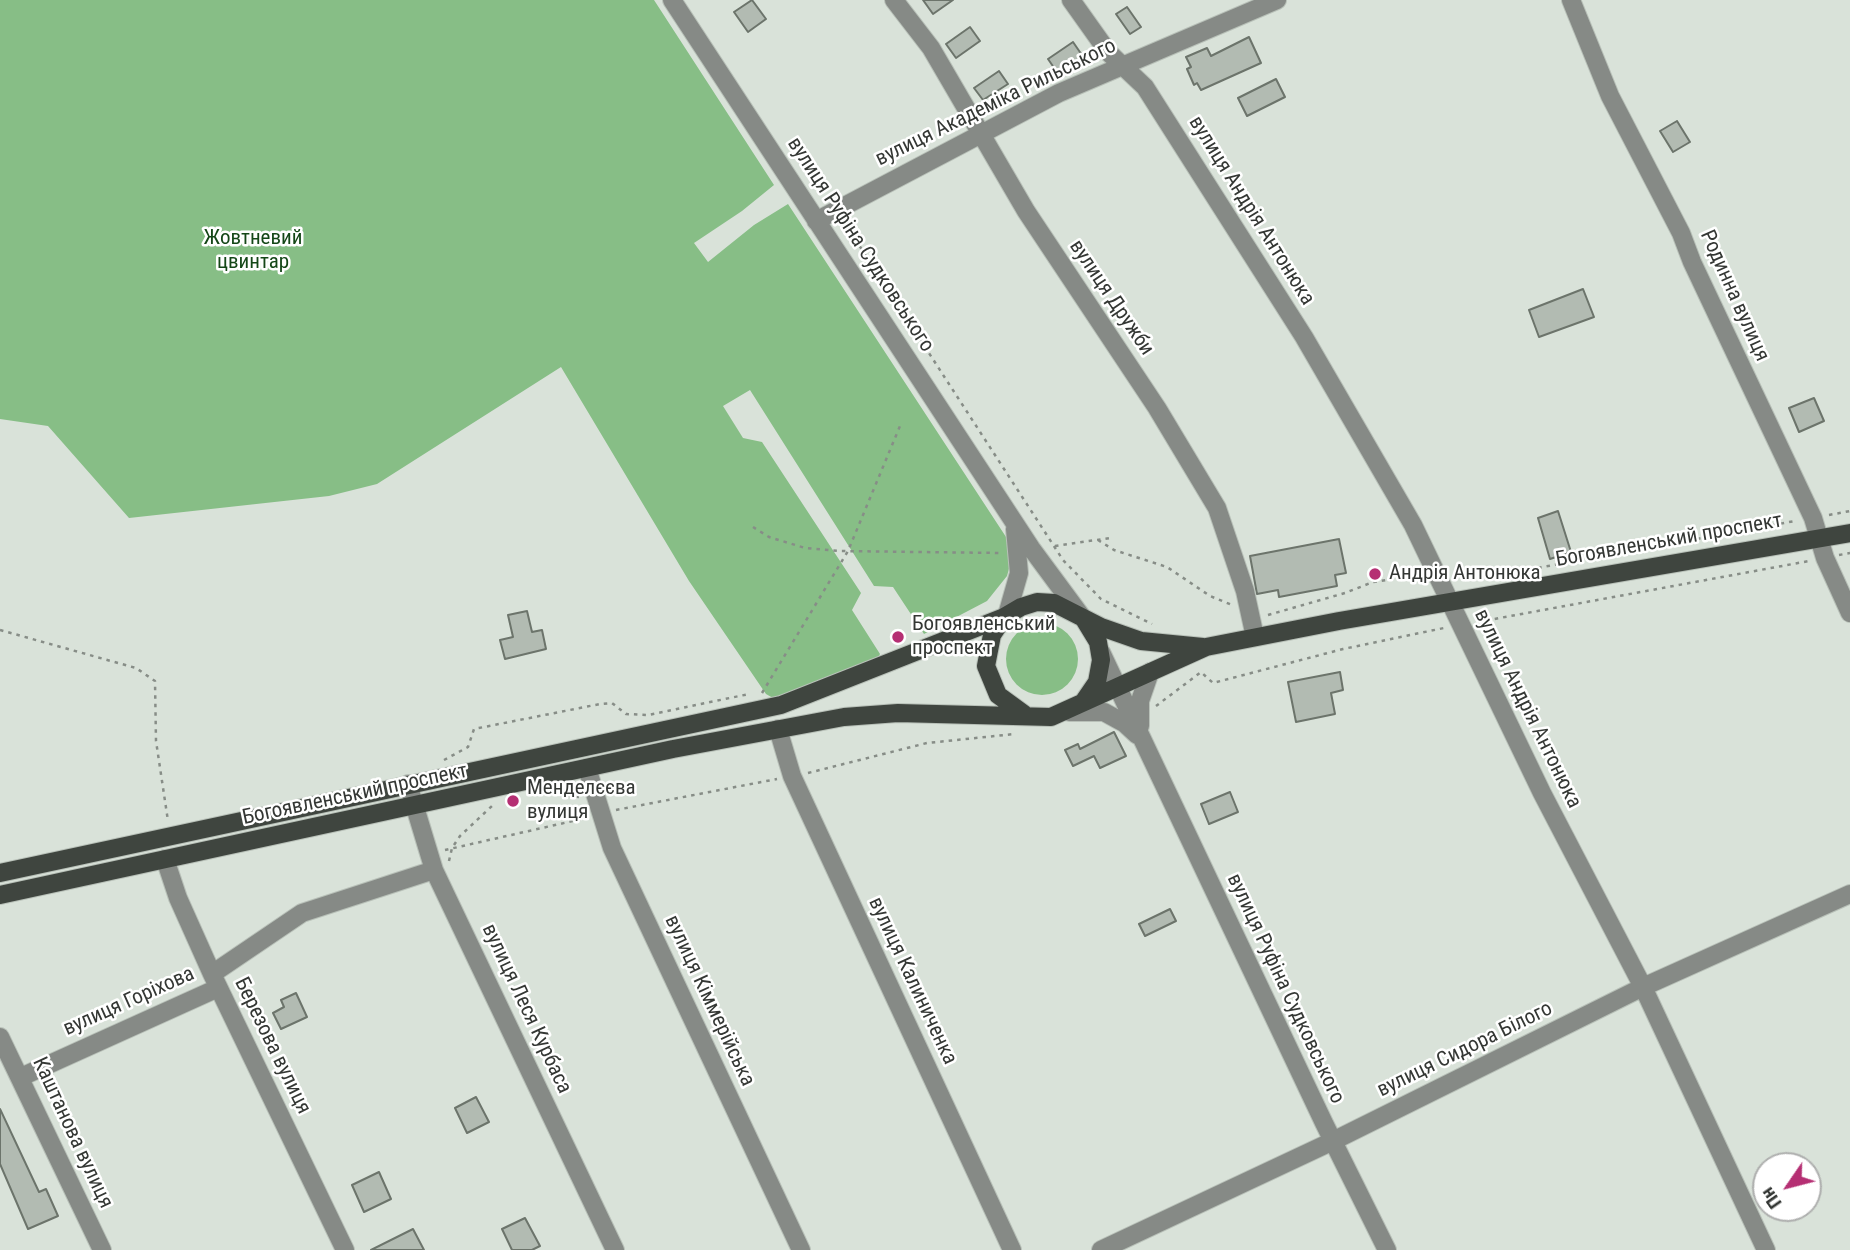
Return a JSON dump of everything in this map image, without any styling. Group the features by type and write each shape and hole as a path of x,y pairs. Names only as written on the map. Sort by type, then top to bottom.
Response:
{"main road":[{"name":"Богоявленський проспект","path":"0,895 587,768 844,717 898,713 1024,714 1042,718 1077,706 1206,647 1253,629 1450,603 1850,533"},
{"name":"Богоявленський проспект","path":"0,873 781,705 1029,604 1046,602 1063,606 1082,617 1142,641 1206,647"},
{"path":"1005,616 988,645 988,676 1005,703 1024,714"},
{"name":"вулиця Руфіна Судковського","path":"1082,617 1094,633 1101,652"},
{"path":"1077,706 1099,675 1101,652"}],"street":[{"name":"вулиця Руфіна Судковського","path":"672,0 1010,516 1025,550 1082,617"},
{"name":"вулиця Дружби","path":"894,0 930,48 1026,211 1157,408 1217,508 1253,629"},
{"name":"вулиця Андрія Антонюка","path":"1071,0 1108,52 1145,87 1304,337 1413,525 1460,626 1643,987 1766,1250"},
{"name":"Родинна вулиця","path":"1571,0 1610,96 1681,233 1697,273 1813,518 1825,558 1850,613"},
{"name":"вулиця Академіка Рильського","path":"817,221 979,133 1123,65 1271,1"},
{"name":"вулиця Руфіна Судковського","path":"1005,616 1017,584 1025,550"},
{"name":"вулиця Руфіна Судковського","path":"1101,652 1387,1250"},
{"name":"вулиця Руфіна Судковського","path":"1145,746 1139,716 1143,686 1150,673"},
{"name":"вулиця Руфіна Судковського","path":"1077,706 1115,716 1132,729 1145,746"},
{"name":"вулиця Калиниченка","path":"778,729 792,776 1012,1250"},
{"name":"вулиця Кіммерійська","path":"587,768 612,848 802,1250"},
{"name":"вулиця Леся Курбаса","path":"408,784 413,805 437,863 615,1250"},
{"name":"Березова вулиця","path":"165,859 178,898 215,981 345,1250"},
{"name":"вулиця Горіхова","path":"21,1077 215,981 302,913 437,863"},
{"name":"вулиця Сидора Білого","path":"1101,1250 1334,1141 1643,987 1850,894"},
{"name":"Каштанова вулиця","path":"0,1037 103,1250"}],"path":[{"path":"835,209 1050,535 1053,547"},
{"path":"442,776 438,762 468,747 474,729 600,704 612,703 625,715 648,715 733,695 761,694 848,551 900,426"},
{"path":"753,527 769,537 805,548 848,551 1025,550 1110,538"},
{"path":"1098,540 1114,550 1167,567 1210,596 1236,606 1253,629"},
{"path":"1139,716 1202,671 1213,683 1343,649 1825,558"},
{"path":"0,630 135,668 155,681 156,741 171,836"},
{"path":"437,863 452,848 638,804 792,776 928,743 1015,734"},
{"path":"541,796 580,797 600,815"},
{"path":"481,806 502,803"},
{"path":"437,863 494,804"}],"green space":[{"name":"Жовтневий цвинтар","path":"0,0 654,0 774,185 742,211 694,243 708,262 754,225 788,204 1008,540 1010,565 1007,576 987,601 924,634 893,587 874,586 750,390 723,406 743,438 762,442 861,593 852,610 880,654 877,660 814,690 773,698 766,694 689,581 561,367 377,484 329,496 129,518 48,426 0,419"},
{"path":"1049,623 1068,633 1076,645 1076,673 1068,685 1056,693 1035,695 1016,685 1008,673 1006,652 1016,633 1028,625"}],"building":[{"path":"752,0 766,19 748,32 734,12"},
{"path":"923,0 953,0 933,14"},
{"path":"1127,7 1141,27 1130,34 1116,14"},
{"path":"970,27 980,41 956,58 946,44"},
{"path":"1249,37 1261,63 1201,90 1197,83 1194,85 1187,69 1191,67 1186,57 1207,48 1211,56"},
{"path":"1073,42 1084,58 1059,75 1048,59"},
{"path":"999,71 1008,84 983,100 974,88"},
{"path":"1276,79 1285,97 1247,116 1238,98"},
{"path":"1677,121 1690,142 1673,152 1660,131"},
{"path":"1583,289 1594,317 1539,337 1529,310"},
{"path":"1814,398 1824,421 1799,432 1789,408"},
{"path":"1558,511 1571,552 1550,559 1538,518"},
{"path":"1339,539 1346,573 1335,575 1337,586 1279,597 1278,590 1257,594 1250,556"},
{"path":"527,611 532,632 542,630 546,649 505,659 500,640 513,637 508,615"},
{"path":"1340,672 1343,690 1331,693 1335,714 1296,722 1288,682"},
{"path":"1114,732 1126,756 1100,768 1094,756 1073,766 1065,750 1078,744 1080,749"},
{"path":"1230,792 1238,812 1209,824 1201,804"},
{"path":"1170,909 1176,921 1145,936 1139,924"},
{"path":"296,993 307,1017 281,1029 273,1013 284,1007 281,1000"},
{"path":"476,1097 489,1122 467,1133 455,1108"},
{"path":"0,1109 39,1192 46,1189 58,1216 28,1229 0,1164"},
{"path":"379,1172 391,1199 364,1212 352,1185"},
{"path":"525,1218 540,1246 532,1250 512,1250 502,1229"},
{"path":"413,1229 424,1250 371,1250"}],"place":[{"name":"Андрія Антонюка","path":"1375,574"},
{"name":"Богоявленський проспект","path":"898,637"},
{"name":"Менделєєва вулиця","path":"513,801"}]}
